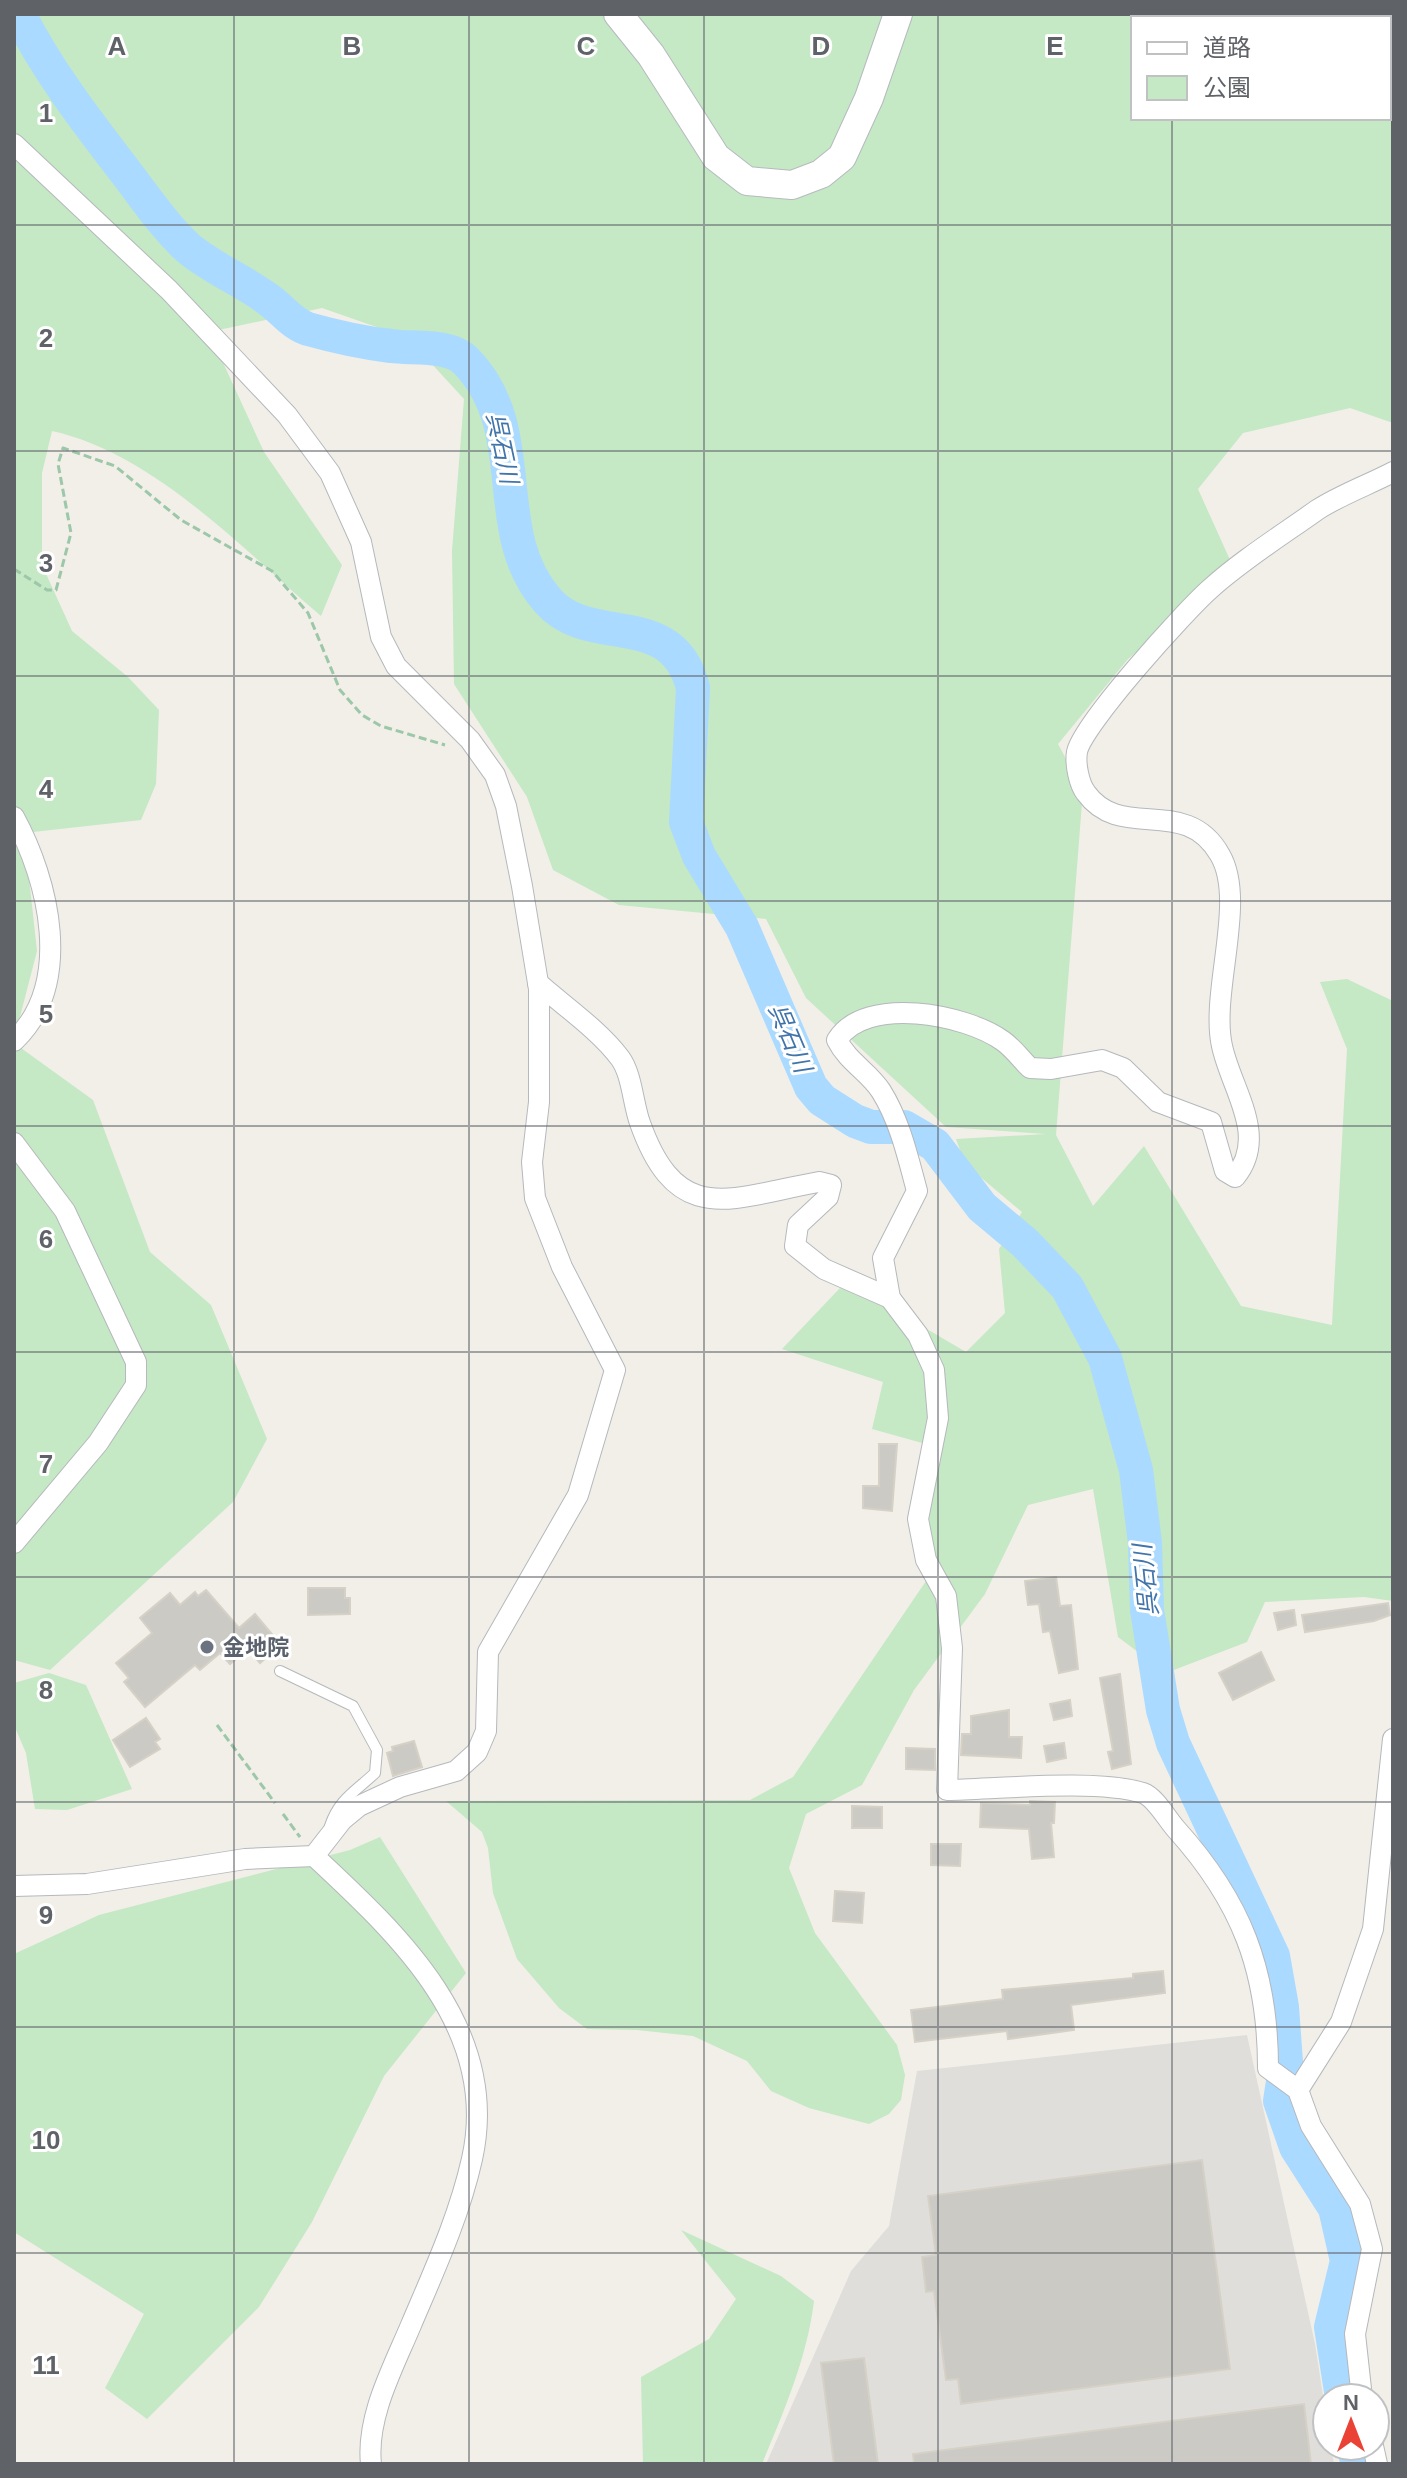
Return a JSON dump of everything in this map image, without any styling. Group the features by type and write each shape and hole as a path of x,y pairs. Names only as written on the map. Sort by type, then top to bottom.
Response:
{"street":[{"path":"618,14 651,55 716,157 747,181 792,185 821,174 842,157 869,98 898,14"},
{"path":"14,144 169,290 287,415 330,473 361,542 381,637 396,666 479,753 495,775 506,806 538,983 539,1102 532,1162 535,1198 562,1267 608,1350 615,1370 578,1495 488,1652 486,1731 477,1752 456,1771 400,1787 359,1806 326,1839 314,1856"},
{"path":"1360,2382 1355,2334 1372,2249 1360,2204 1311,2126 1295,2089 1268,2068 1265,2015 1251,1943 1210,1867 1147,1794 1115,1787 947,1790 952,1648 946,1596 926,1560 918,1519 938,1418 934,1370 918,1335 890,1298 883,1258 917,1191 902,1137 881,1089 846,1058 837,1040 844,1029 875,1015 910,1013 951,1020 1002,1040 1030,1068 1051,1069 1102,1060 1123,1068 1158,1102 1211,1122 1225,1171 1235,1177 1246,1163 1244,1105 1221,1045 1221,973 1229,926 1227,871 1220,853 1198,830 1182,820 1116,817 1100,810 1083,790 1077,751 1085,733 1111,699 1209,590 1320,508 1393,472"},
{"path":"14,817 23,833 40,884 51,933 51,962 43,993 27,1029 14,1041"},
{"path":"538,983 622,1060 648,1148 669,1180 707,1200 730,1201 819,1182 831,1185 828,1197 798,1225 795,1246 824,1269 890,1298"},
{"path":"14,1143 65,1211 136,1362 136,1385 98,1443 14,1543"},
{"path":"1295,2089 1341,2022 1373,1929 1393,1739"},
{"path":"14,1886 87,1884 245,1859 314,1856 417,1963 448,2004 459,2027 474,2082 476,2130 463,2194 381,2396 369,2448 371,2464"}],"lane":[{"path":"280,1671 349,1702 377,1750 375,1773 349,1793 335,1810 326,1839"}],"path":[{"path":"14,569 47,590 56,590 71,533 58,464 63,448 115,466 181,520 272,571 308,613 340,690 362,715 414,737 479,753"},
{"path":"217,1725 275,1803"}],"shaded area":[{"path":"1247,2035 1321,2382 1311,2382 1311,2462 1334,2464 766,2464 851,2271 889,2226 917,2071"}],"green space":[{"path":"14,14 1393,14 1393,423 1350,408 1243,433 1198,489 1235,571 1128,659 1058,744 1083,790 1056,1135 1093,1206 1144,1146 1241,1306 1332,1325 1347,1049 1320,982 1347,979 1393,1001 1393,1601 1364,1597 1265,1602 1247,1642 1166,1673 1118,1637 1093,1489 1028,1505 985,1594 914,1690 862,1785 806,1814 789,1868 815,1933 897,2045 905,2075 901,2100 889,2114 869,2124 809,2108 771,2091 747,2061 693,2036 587,2029 559,2008 517,1959 493,1893 488,1848 482,1832 446,1801 750,1800 793,1777 926,1581 933,1446 872,1429 883,1382 782,1349 840,1288 903,1315 966,1352 1005,1313 999,1249 1022,1212 965,1164 956,1139 1046,1134 946,1127 806,998 766,919 619,905 553,870 527,797 454,684 452,551 464,399 408,338 322,308 209,332 264,452 342,565 321,616 229,534 161,482 126,460 52,431 42,473 42,565 72,631 128,677 159,710 156,784 141,820 24,833 37,951 14,1040"},
{"path":"14,1043 93,1100 150,1252 211,1305 267,1439 233,1502 50,1670 14,1660"},
{"path":"49,1673 86,1685 132,1789 67,1810 35,1809 26,1753 14,1725 14,1683"},
{"path":"380,1837 466,1973 384,2076 312,2222 259,2307 147,2419 105,2388 144,2314 14,2232 14,1954 99,1915 350,1850"},
{"path":"681,2230 781,2276 814,2301 800,2364 762,2464 643,2464 641,2377 709,2339 736,2299"}],"building":[{"path":"879,1444 897,1444 892,1511 863,1508 863,1486 879,1486"},
{"path":"1056,1577 1060,1606 1071,1605 1078,1669 1059,1673 1050,1631 1043,1632 1039,1604 1028,1605 1025,1581"},
{"path":"308,1588 345,1588 345,1598 350,1598 350,1614 308,1615"},
{"name":"金地院","path":"206,1590 239,1628 255,1614 281,1645 260,1663 248,1649 230,1664 220,1653 200,1670 195,1665 145,1707 124,1682 129,1678 116,1663 152,1633 140,1618 170,1593 180,1605 195,1592 198,1596"},
{"path":"1388,1603 1390,1615 1374,1621 1305,1632 1302,1615"},
{"path":"1294,1610 1296,1625 1278,1630 1274,1613"},
{"path":"1261,1652 1274,1680 1233,1700 1219,1673"},
{"path":"1120,1674 1131,1764 1112,1769 1108,1752 1113,1751 1100,1678"},
{"path":"1070,1700 1072,1716 1054,1720 1050,1704"},
{"path":"1009,1710 1009,1737 1022,1737 1021,1758 961,1755 962,1734 971,1734 971,1716"},
{"path":"146,1718 160,1739 155,1742 160,1749 130,1767 113,1740"},
{"path":"414,1741 422,1767 393,1776 387,1753 393,1751 392,1747"},
{"path":"1064,1743 1066,1758 1047,1762 1044,1746"},
{"path":"906,1748 935,1749 935,1770 906,1769"},
{"path":"1030,1801 1055,1802 1054,1823 1051,1823 1054,1857 1032,1859 1029,1829 980,1827 981,1803 1030,1805"},
{"path":"852,1806 882,1807 882,1828 852,1828"},
{"path":"931,1844 961,1844 960,1866 931,1865"},
{"path":"835,1891 864,1893 862,1923 833,1921"},
{"path":"1163,1971 1165,1993 1071,2005 1074,2030 1008,2039 1007,2031 915,2042 911,2010 1003,1999 1002,1990 1133,1978 1133,1974"},
{"path":"1202,2160 1230,2369 961,2404 958,2379 946,2380 934,2291 926,2292 922,2257 936,2255 928,2196"},
{"path":"864,2358 878,2464 834,2464 821,2363"},
{"path":"1304,2404 1311,2464 914,2464 913,2454"}],"waterway":[{"name":"呉石川","path":"19,14 83,116 163,222 188,248 259,293 302,327 381,345 451,352 466,361 487,389 499,418 519,544 529,573 548,601 565,615 586,623 649,637 668,647 683,663 693,688 686,822 699,856 742,927 811,1087 822,1100 855,1121 871,1127 904,1127 935,1145 982,1207 1025,1243 1067,1287 1105,1358 1136,1470 1145,1543 1147,1610 1163,1710 1173,1743 1273,1956 1282,2007 1286,2062 1280,2101 1296,2147 1335,2208 1347,2261 1331,2327 1340,2382"}],"place":[{"name":"金地院","path":"207,1647"}]}
